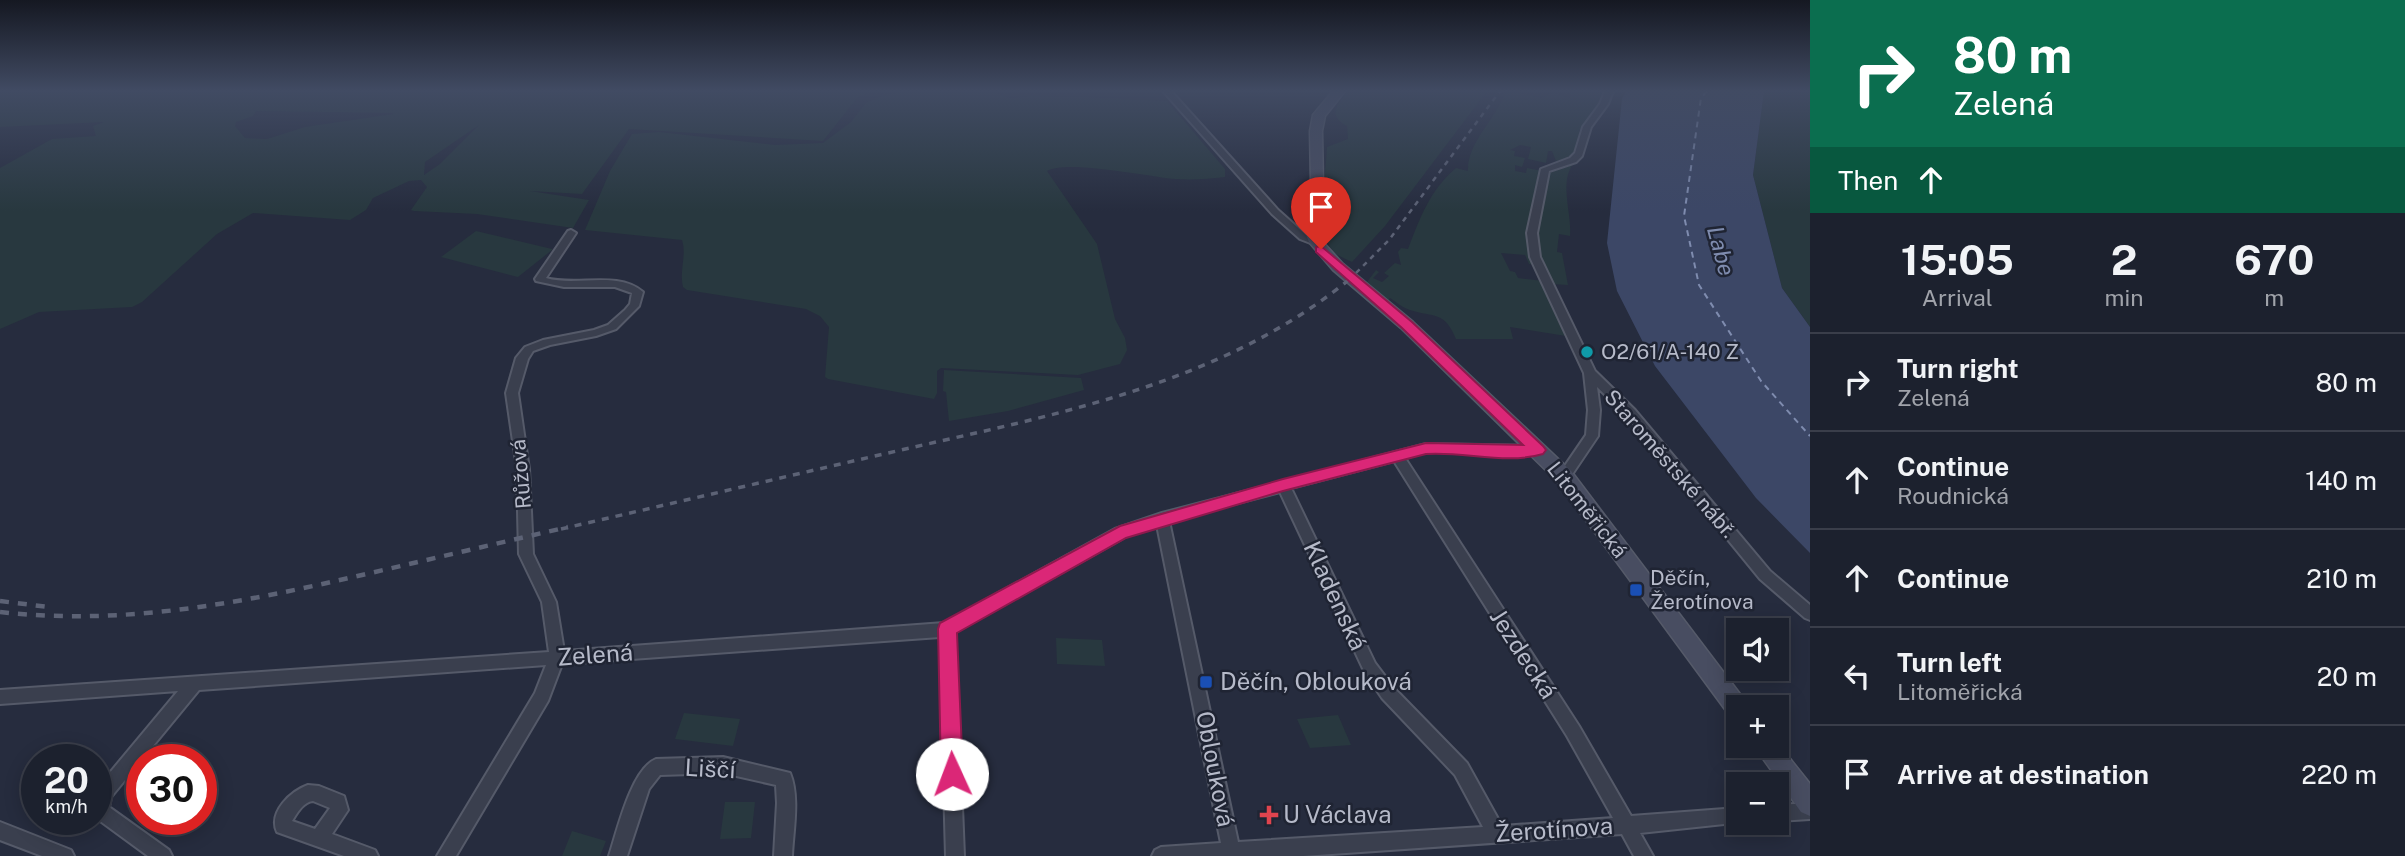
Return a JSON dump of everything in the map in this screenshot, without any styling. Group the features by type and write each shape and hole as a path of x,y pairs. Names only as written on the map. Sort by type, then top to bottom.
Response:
{"main road":[{"path":"1316,131 1317,183 1307,220 1316,242"},
{"name":"Litoměřická","path":"1316,242 1338,267 1407,325 1564,476 1728,695"},
{"path":"1775,758 1810,804"}],"street":[{"path":"1203,131 1275,212 1303,237 1316,242"},
{"name":"Staroměstské nábř.","path":"1564,476 1592,436 1594,410 1590,373 1535,257 1532,233 1545,169 1573,160 1579,154 1586,131"},
{"name":"Růžová","path":"446,856 542,696 557,657 549,602 526,554 523,469 512,393 522,358 529,349 547,342 596,333 612,327 635,304 638,292 630,287 605,284 562,285 540,279 571,233"},
{"name":"Staroměstské nábř.","path":"1590,373 1631,412 1765,575 1810,614"},
{"name":"Zelená","path":"0,697 932,632 947,629 1120,533 1163,519 1396,456 1446,447 1497,452 1538,450"},
{"name":"Jezdecká","path":"1396,456 1573,731 1644,856"},
{"name":"Kladenská","path":"1283,485 1370,668 1388,693 1461,769 1497,835"},
{"name":"Oblouková","path":"1163,519 1232,854"},
{"path":"947,629 955,856"},
{"path":"163,856 99,810 104,793 194,684"},
{"name":"Liščí","path":"618,856 642,785 656,767 723,765 784,779 786,803 783,856"},
{"path":"1789,812 1810,811"},
{"name":"Žerotínova","path":"1161,856 1232,854 1726,817"},
{"path":"0,831 65,856"},
{"path":"319,838 369,856"}],"shaded area":[{"path":"94,131 239,131 245,138 267,139 293,131 470,131 425,162 424,175 440,164 473,131 628,131 582,194 530,191 589,200 573,228 477,214 414,211 411,210 427,187 421,180 409,181 373,198 366,210 350,220 253,213 217,234 142,302 132,307 39,312 0,329 0,168 52,139 96,136"},
{"path":"660,131 831,131 823,141"},
{"path":"839,131 1193,131 1225,169 1225,177 1176,179 1072,167 1047,171 1097,244 1115,319 1125,338 1127,350 1120,364 1078,375 941,368 937,371 937,393 934,399 828,379 825,377 829,327 820,316 806,309 687,290 682,281 682,240 585,230 610,171 632,134 659,132 775,145 823,143"},
{"path":"1347,131 1457,131 1385,226 1352,262 1333,251 1324,229 1323,216 1327,147 1348,139"},
{"path":"1483,131 1579,131 1582,140 1575,157 1556,161 1552,151 1548,151 1546,163 1528,159 1531,147 1520,145 1510,150 1515,151 1514,156 1525,158 1522,167 1515,165 1515,171 1526,173 1527,168 1542,171 1526,237 1538,265 1529,264 1525,255 1501,253 1510,271 1515,272 1518,278 1544,281 1566,336 1510,327 1513,339 1456,339 1442,319 1407,309 1390,298 1388,301 1367,282 1376,270 1379,272 1373,278 1382,282 1389,276 1384,273 1395,263 1401,265 1398,252 1401,248 1408,249 1439,186 1456,168 1468,171 1477,141"},
{"path":"1759,131 1810,131 1810,327 1782,288 1753,175"},
{"path":"1573,164 1566,189 1570,236 1559,234 1557,252 1562,253 1568,285 1552,284 1535,240 1549,171"},
{"path":"476,231 552,250 518,277 441,257"},
{"path":"944,370 1081,378 1084,390 1008,411 949,421 946,392 943,391"},
{"path":"1056,638 1102,640 1105,666 1057,664"},
{"path":"684,713 740,719 733,746 675,739"},
{"path":"1338,715 1351,745 1310,748 1297,719"},
{"path":"725,802 755,802 751,838 720,839"},
{"path":"572,831 606,841 600,856 562,856"}],"water":[{"name":"Labe","path":"1619,131 1759,131 1753,175 1782,288 1810,327 1810,553 1756,498 1655,366 1617,291 1607,243"}],"ferry route":[{"path":"1696,131 1684,216 1699,285 1761,381 1810,436"}],"railway":[{"path":"1351,278 1389,240 1470,131"},
{"path":"561,529 1020,423 1137,390 1194,369 1249,344 1302,314 1351,278"},
{"path":"0,612 92,616 137,614 227,603 568,527"},
{"path":"0,601 48,607"}],"place":[{"name":"O2/61/A-140 Z","path":"1587,352"},
{"name":"Děčín, Žerotínova","path":"1636,590"},
{"name":"Děčín, Oblouková","path":"1206,682"},
{"name":"U Václava","path":"1269,815"}],"route":[{"path":"952,774 947,629 1120,533 1283,485 1426,448 1446,447 1497,452 1538,450 1407,325 1338,267 1321,249"}]}
